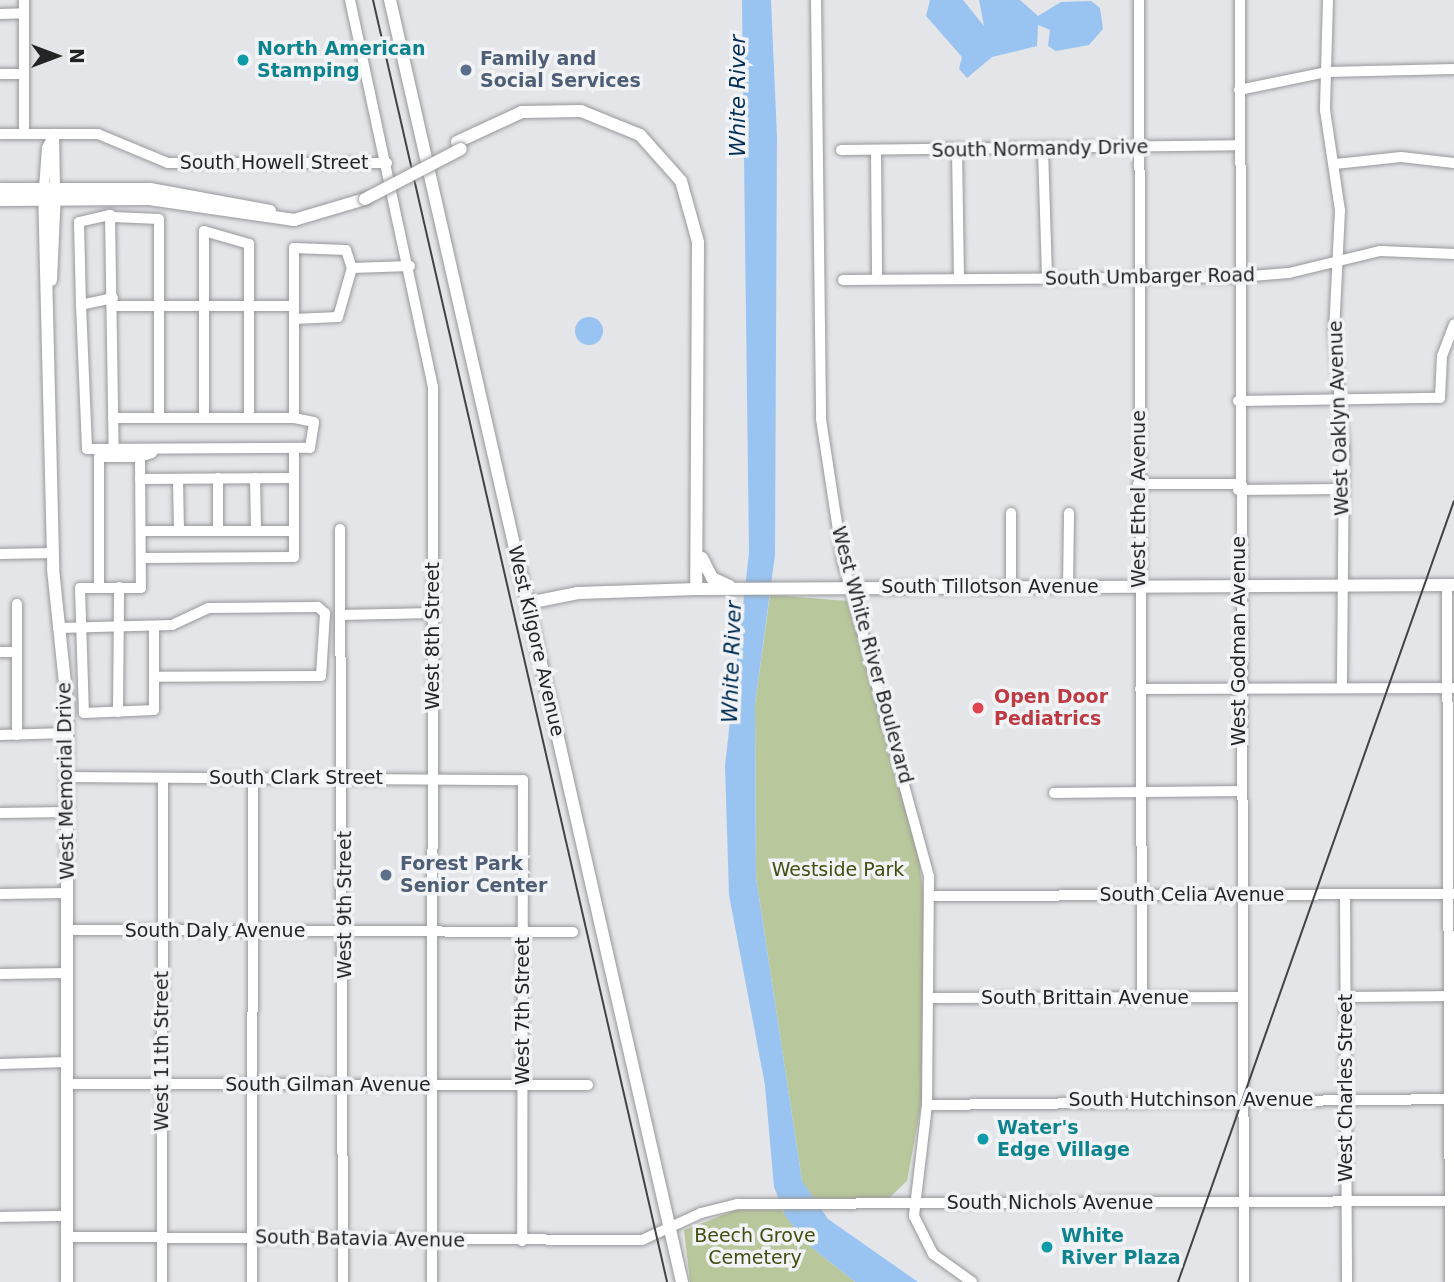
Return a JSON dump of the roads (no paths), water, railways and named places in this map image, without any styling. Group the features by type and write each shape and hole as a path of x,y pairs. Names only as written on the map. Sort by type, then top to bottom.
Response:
{"main road":[{"name":"West Kilgore Avenue","path":"390,0 682,1282"},
{"path":"0,189 50,193 185,192 293,212 363,196 522,112 581,111 640,135 681,181 698,242 699,547 696,589"},
{"path":"459,145 524,120 580,119 635,142 674,185 690,243 691,576 696,589"},
{"path":"0,200 50,193"},
{"name":"West Memorial Drive","path":"50,193 53,553 67,733 67,1282"},
{"path":"699,547 707,573 722,586"},
{"name":"South Tillotson Avenue","path":"722,586 736,589 1450,585"},
{"path":"528,603 578,593 722,586"}],"street":[{"path":"24,0 24,134"},
{"name":"West 8th Street","path":"350,0 410,265 433,387 432,1282"},
{"name":"West White River Boulevard","path":"816,0 818,374 832,501 850,587 922,835 930,896 928,1105 912,1204 928,1248 972,1282"},
{"name":"West Ethel Avenue","path":"1139,0 1137,278 1142,998"},
{"name":"West Godman Avenue","path":"1240,0 1238,487 1240,894 1246,1203 1244,1282"},
{"name":"West Oaklyn Avenue","path":"1328,0 1325,110 1335,164 1340,260 1334,331 1342,401 1343,586"},
{"path":"0,14 24,13"},
{"path":"1239,90 1327,72 1454,69"},
{"path":"0,74 24,74"},
{"name":"South Howell Street","path":"0,134 98,134 168,163 387,163"},
{"name":"West Memorial Drive","path":"50,193 54,134"},
{"name":"South Normandy Drive","path":"841,150 876,152 1239,145"},
{"path":"1043,149 1047,278"},
{"path":"957,150 959,279"},
{"path":"876,152 877,279"},
{"path":"1335,164 1394,157 1454,163"},
{"path":"113,217 114,453"},
{"path":"159,418 159,219 113,217 79,222 82,443 114,453 140,457 264,450"},
{"path":"204,418 204,231 249,244 249,418"},
{"path":"294,319 338,317 352,268 346,250 294,248 294,306 294,319 294,418"},
{"name":"South Umbarger Road","path":"843,280 1239,276 1429,249 1454,254"},
{"path":"352,268 410,265"},
{"path":"81,305 113,302 158,306 294,306"},
{"path":"1238,401 1441,397 1441,362 1454,324"},
{"path":"99,587 99,457 114,453 294,450 314,445 315,424 294,418 113,418"},
{"path":"141,558 294,556 294,450"},
{"path":"140,457 141,588 80,587 82,710 154,710 154,626"},
{"path":"218,478 218,530"},
{"path":"256,478 256,530"},
{"path":"140,479 293,478"},
{"path":"178,479 179,531"},
{"path":"1138,485 1343,489"},
{"path":"1010,587 1011,513"},
{"path":"1069,513 1069,587"},
{"name":"West 9th Street","path":"340,528 345,778 343,1282"},
{"path":"141,531 294,531"},
{"path":"0,554 53,553"},
{"path":"1450,585 1450,1282"},
{"path":"1342,688 1343,586"},
{"path":"118,712 119,587"},
{"path":"17,604 17,734"},
{"path":"58,628 176,624 208,608 318,607 325,613 321,676 154,677"},
{"path":"341,615 433,613"},
{"path":"0,652 17,652"},
{"path":"1140,689 1240,686 1450,688"},
{"path":"0,735 67,733"},
{"name":"South Clark Street","path":"67,777 524,781"},
{"name":"West 11th Street","path":"162,1282 163,778"},
{"path":"252,1282 253,778"},
{"name":"West 7th Street","path":"522,1241 524,781"},
{"path":"1054,793 1239,791"},
{"path":"0,813 68,812"},
{"path":"0,894 68,893"},
{"name":"West Charles Street","path":"1345,894 1347,1282"},
{"name":"South Celia Avenue","path":"930,896 1451,894"},
{"name":"South Daly Avenue","path":"68,930 573,932"},
{"path":"0,974 68,973"},
{"path":"1346,996 1451,996"},
{"name":"South Brittain Avenue","path":"929,998 1242,997"},
{"path":"0,1064 67,1062"},
{"name":"South Gilman Avenue","path":"67,1084 588,1085"},
{"name":"South Hutchinson Avenue","path":"928,1105 1452,1099"},
{"name":"South Nichols Avenue","path":"652,1237 701,1213 749,1204 1452,1202"},
{"path":"0,1217 67,1216"},
{"name":"South Batavia Avenue","path":"66,1237 522,1241 652,1237"}],"water":[{"path":"742,0 771,0 777,137 775,555 755,704 756,877 802,1181 828,1219 918,1282 855,1282 805,1242 785,1215 774,1187 765,1085 729,895 725,766 749,553"},
{"path":"930,0 963,0 984,26 979,0 1020,0 1038,16 1061,2 1091,1 1100,8 1103,29 1089,45 1056,51 1048,46 1050,30 1038,25 1037,46 992,57 967,78 959,69 962,57 926,16"},
{"path":"589,317 599,321 603,331 599,341 589,345 579,341 575,331 579,321"}],"railway":[{"path":"373,0 667,1282"},
{"path":"1178,1282 1454,501"}],"place":[{"name":"North American Stamping","path":"243,60"},
{"name":"Family and Social Services","path":"466,70"},
{"name":"Open Door Pediatrics","path":"978,708"},
{"name":"Forest Park Senior Center","path":"386,875"},
{"name":"Water's Edge Village","path":"983,1139"},
{"name":"White River Plaza","path":"1047,1247"}],"water label":[{"name":"White River","path":"738,96"},
{"name":"White River","path":"732,662"}],"park label":[{"name":"Westside Park","path":"838,870"},
{"name":"Beech Grove Cemetery","path":"755,1247"}]}
